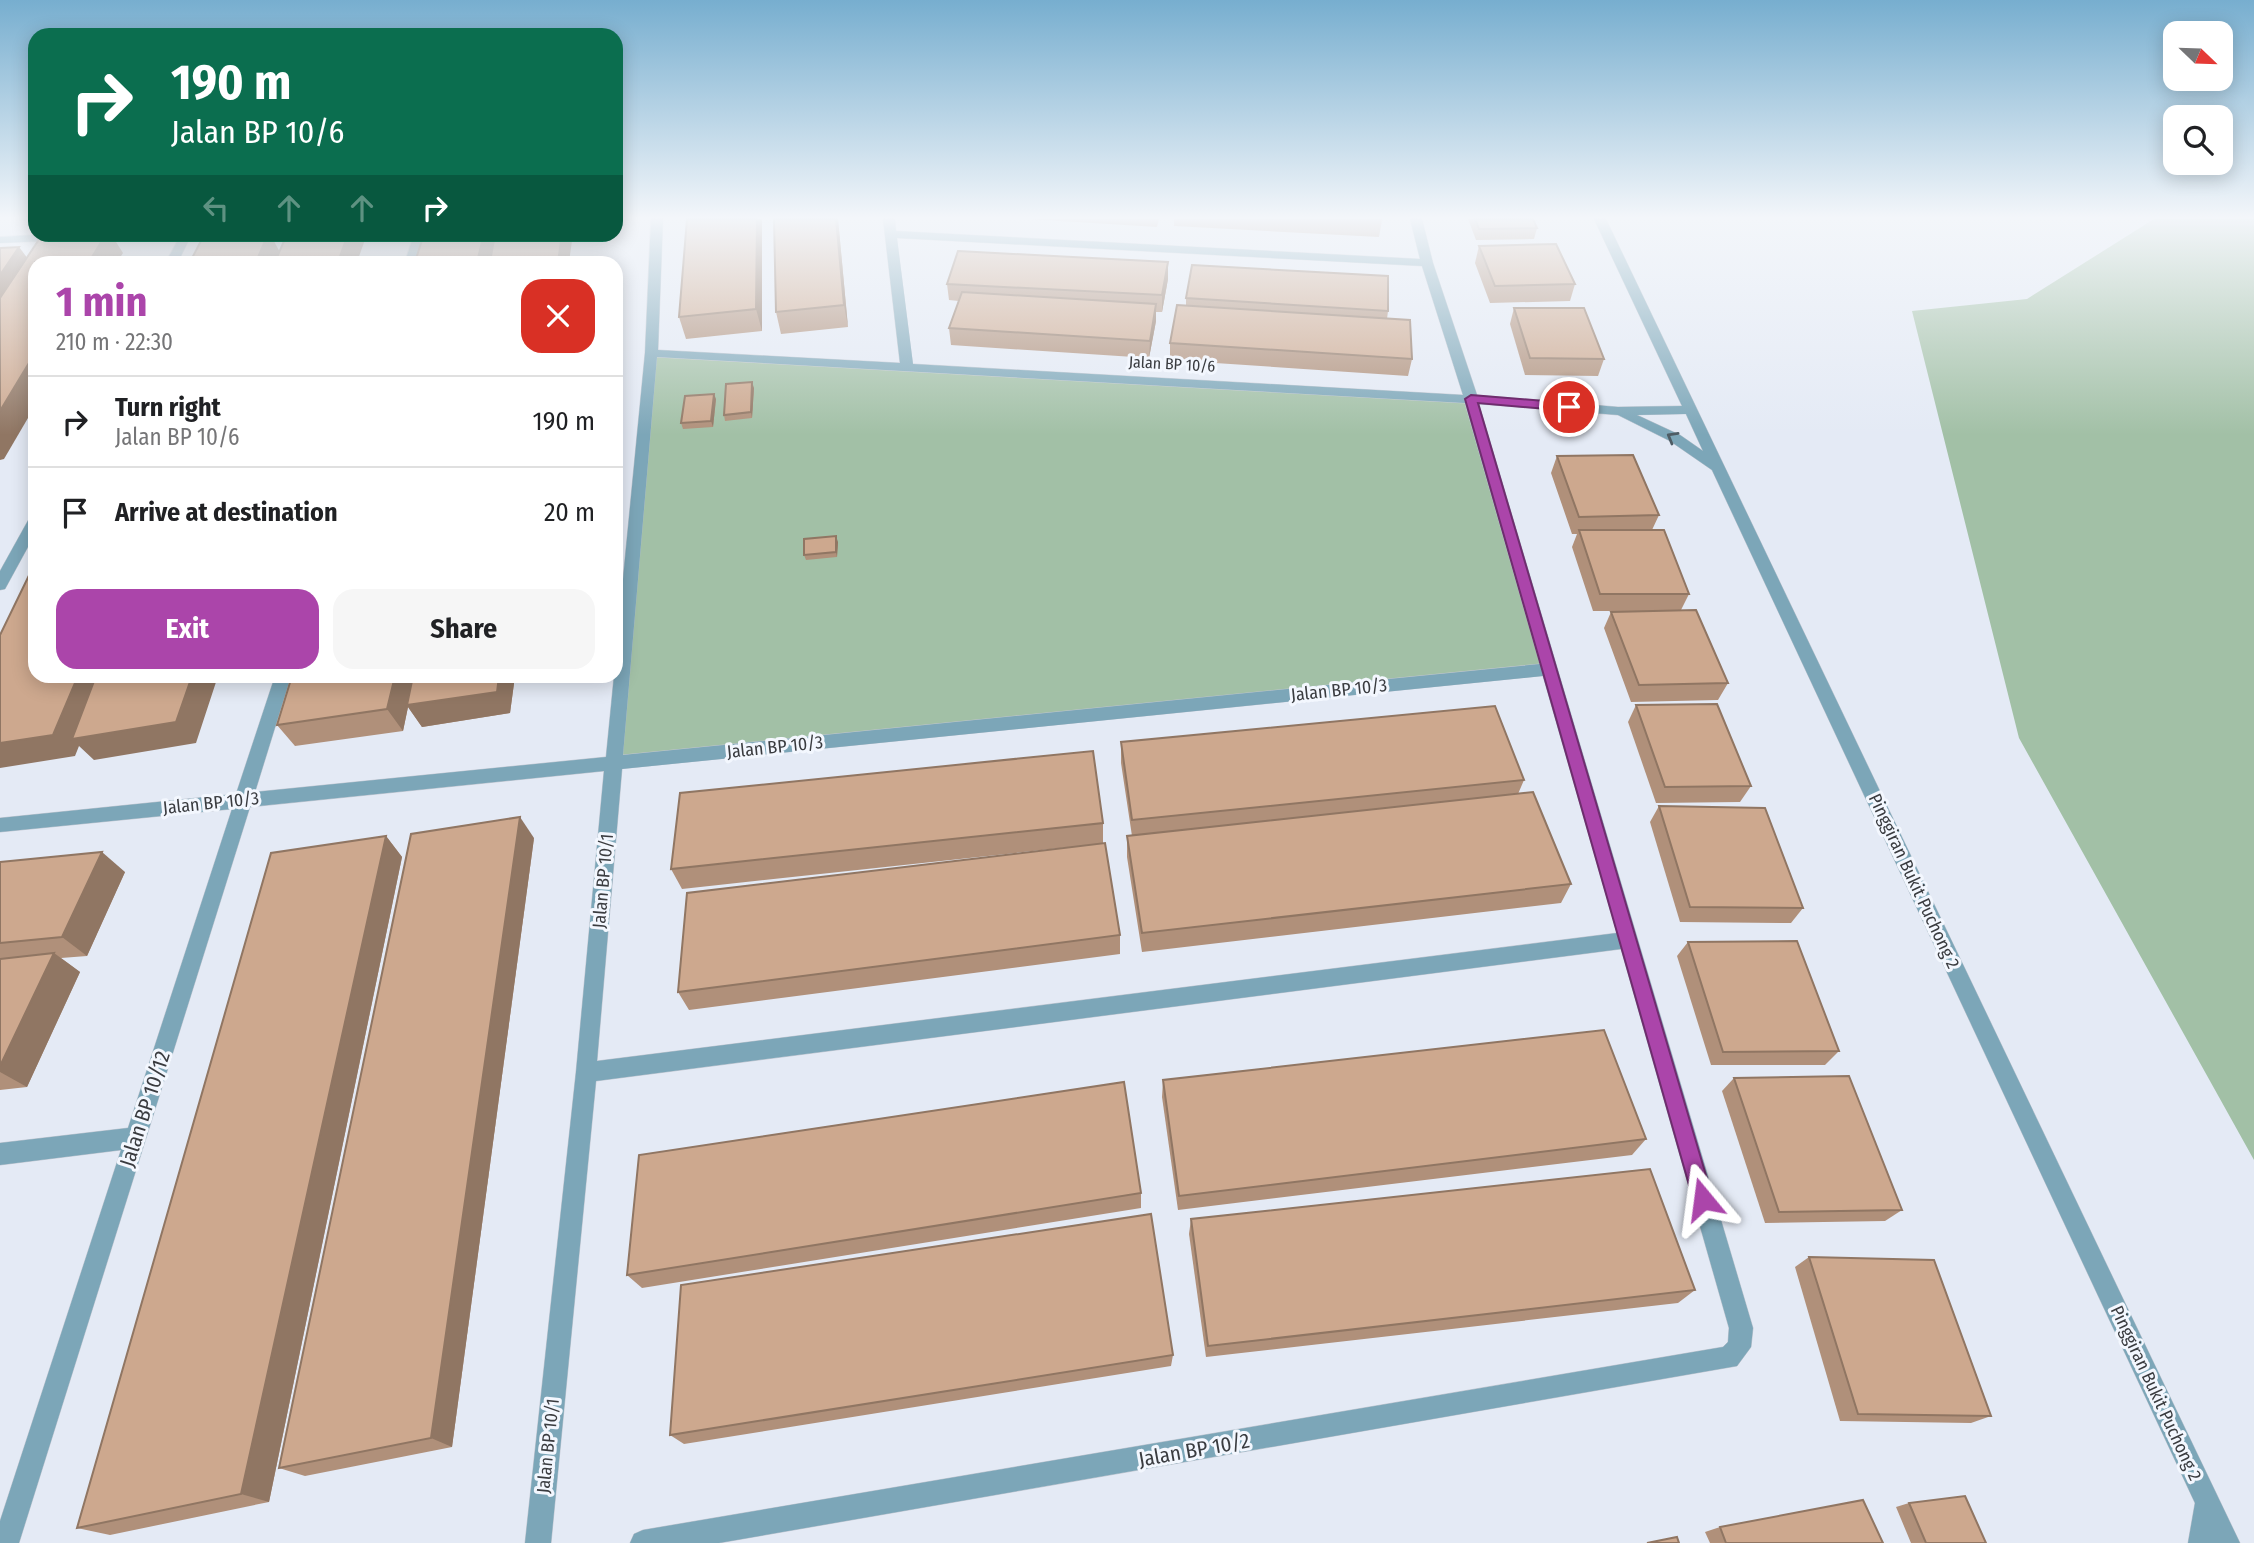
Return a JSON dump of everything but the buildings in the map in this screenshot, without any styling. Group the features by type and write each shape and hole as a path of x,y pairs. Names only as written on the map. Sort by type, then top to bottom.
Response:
{"street":[{"name":"Jalan BP 10/1","path":"623,667 652,353 654,291"},
{"path":"898,291 907,367"},
{"path":"586,1072 1627,940 1471,399 1436,291"},
{"name":"Pinggiran Bukit Puchong 2","path":"1634,291 2227,1543"},
{"name":"Jalan BP 10/6","path":"652,353 1471,399 1618,411 1690,410"},
{"path":"1618,411 1675,438 1721,471"},
{"path":"0,585 28,533"},
{"name":"Jalan BP 10/3","path":"0,825 1550,669"},
{"name":"Jalan BP 10/12","path":"6,1543 281,683"},
{"name":"Jalan BP 10/1","path":"538,1543 586,1072 621,683"},
{"name":"Jalan BP 10/2","path":"643,1543 1729,1358 1739,1347 1741,1328 1627,940"},
{"path":"0,1154 135,1138"},
{"path":"2201,1543 2208,1502"}],"green space":[{"path":"2040,291 2254,291 2254,1160 2019,738 1912,311 2027,299"},
{"path":"651,353 1471,399 1550,669 614,764"}],"route":[{"path":"1569,407 1471,399 1703,1199"}]}
